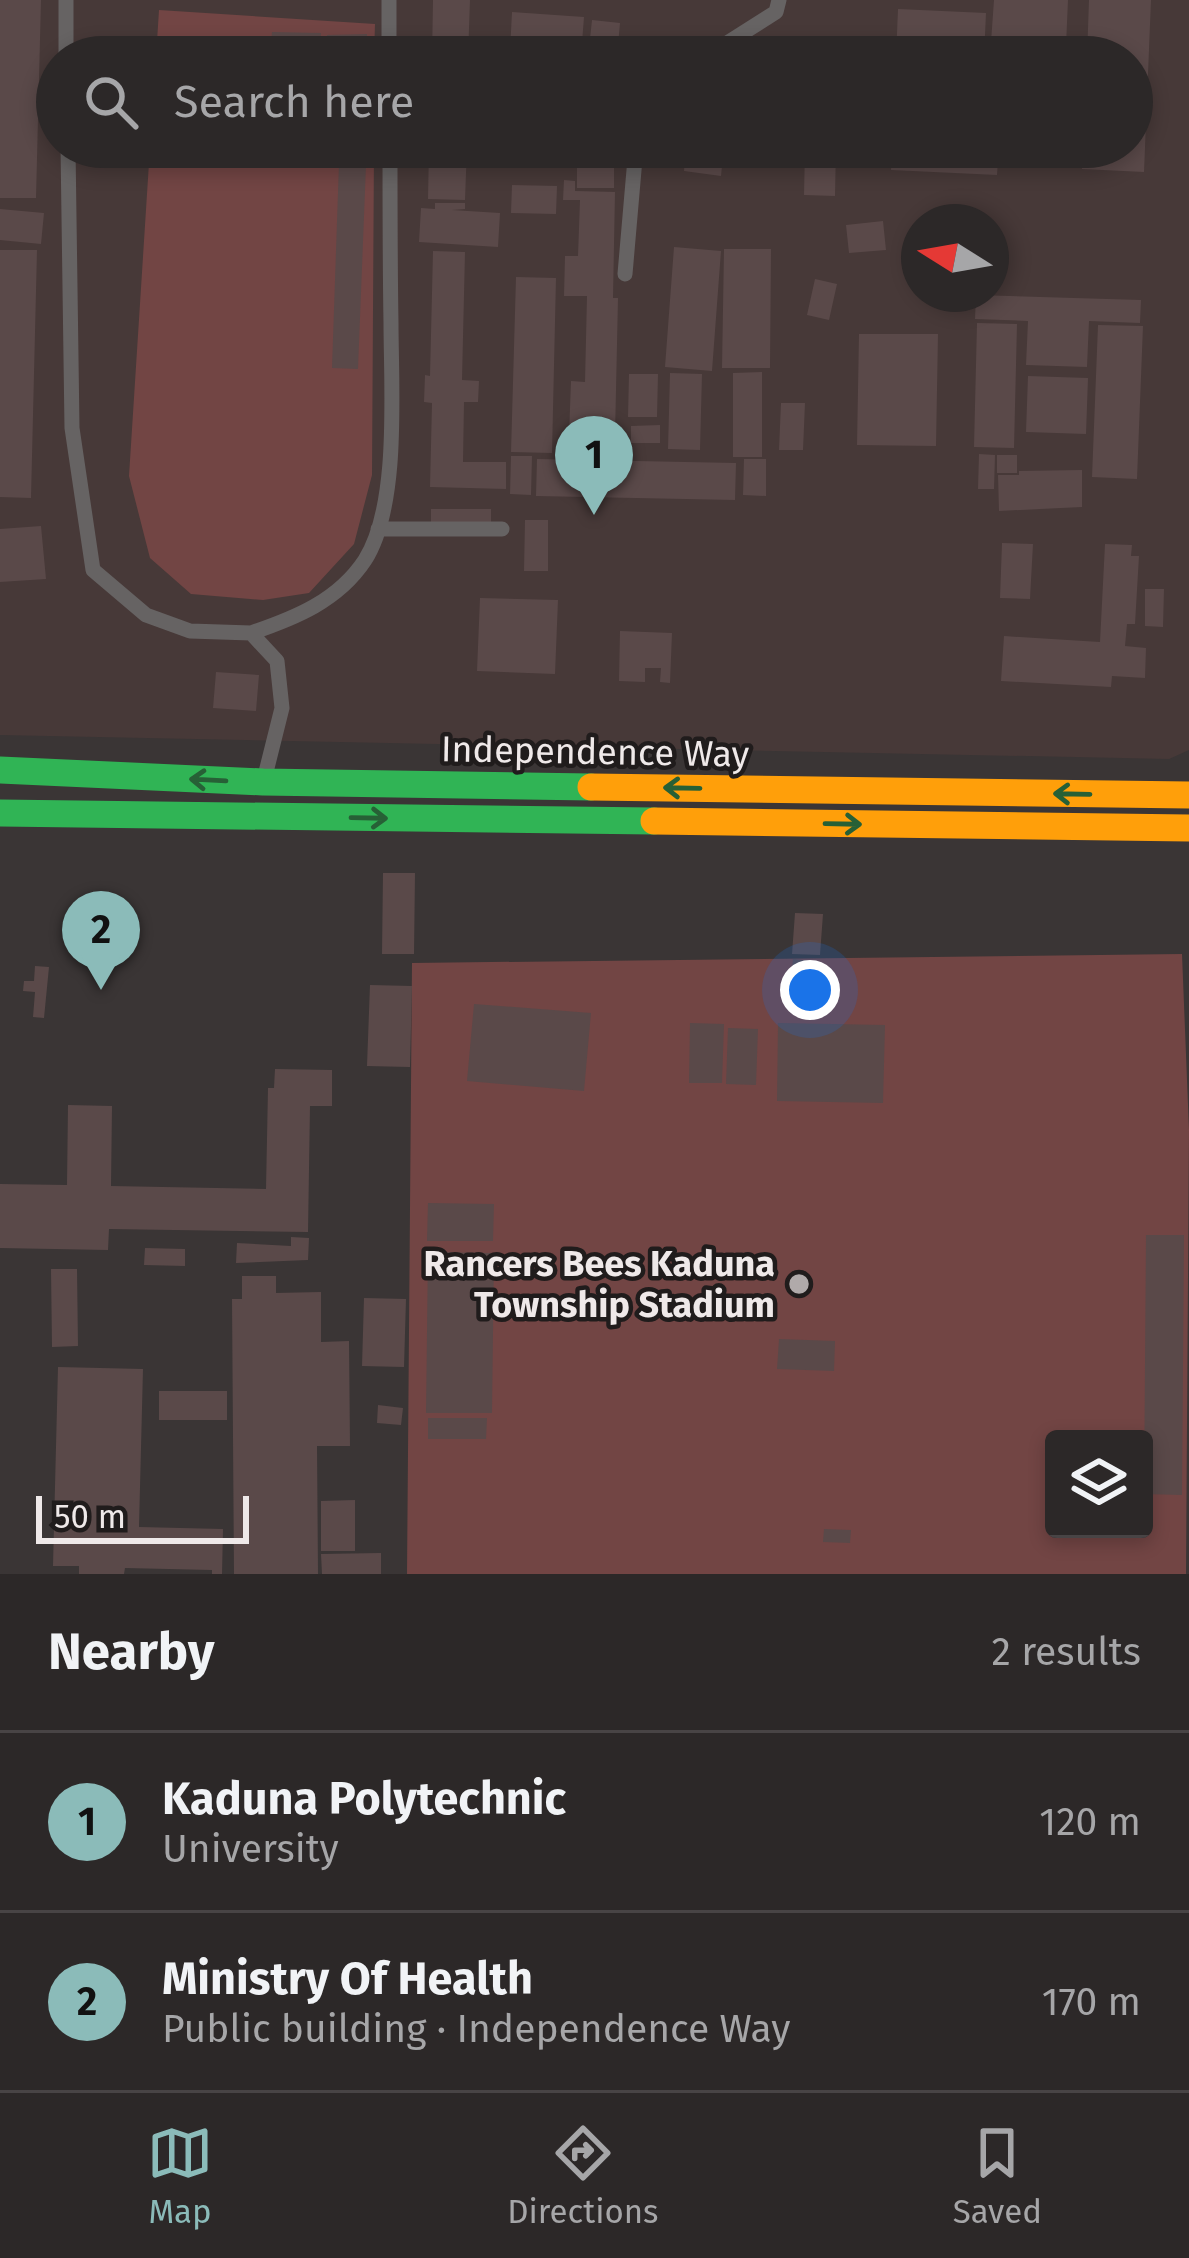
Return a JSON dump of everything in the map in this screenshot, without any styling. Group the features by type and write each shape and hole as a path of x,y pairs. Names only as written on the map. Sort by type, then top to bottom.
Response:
{"main road":[{"name":"Independence Way","path":"0,770 263,782 1189,795"},
{"name":"Independence Way","path":"0,813 1189,829"}],"lane":[{"path":"65,0 66,36"},
{"path":"389,0 389,36"},
{"path":"738,36 776,12 778,0"},
{"path":"68,168 72,428 93,570 146,615 190,631 251,633 304,615 339,589 365,560 378,529 392,444 390,168"},
{"path":"625,274 634,168"},
{"path":"378,529 502,529"},
{"path":"251,633 277,662 282,707 263,782"}],"shaded area":[{"path":"0,0 1189,0 1189,750 1169,759 0,735"},
{"path":"159,10 375,24 375,36 157,36"},
{"path":"149,168 374,168 372,475 354,544 309,593 263,600 191,594 150,558 129,476"},
{"name":"Rancers Bees Kaduna Township Stadium","path":"1182,954 1189,1130 1186,1574 407,1574 412,963"}],"building":[{"path":"0,0 41,0 40,36 36,36 36,198 0,198"},
{"path":"433,0 470,0 469,36 432,36"},
{"path":"994,0 1068,0 1066,36 991,36"},
{"path":"1089,0 1151,0 1150,36 1088,36"},
{"path":"898,9 986,13 985,36 897,36"},
{"path":"512,12 584,17 583,36 511,36"},
{"path":"592,20 620,23 619,36 590,36"},
{"path":"272,32 321,33 321,36 272,36"},
{"path":"339,168 366,168 358,369 332,368"},
{"path":"429,168 466,168 465,200 428,199"},
{"path":"577,168 614,168 614,188 577,188"},
{"path":"684,168 722,168 721,176"},
{"path":"805,168 836,168 835,196 804,195"},
{"path":"891,168 998,168 997,175"},
{"path":"1082,168 1144,168 1144,172"},
{"path":"564,180 575,181 575,191 615,192 615,436 569,435 571,381 585,382 587,296 564,296 565,256 578,256 580,200 563,200"},
{"path":"512,185 557,186 556,214 511,213"},
{"path":"435,203 465,203 465,209 452,210 500,213 498,247 419,242 421,208 435,209"},
{"path":"0,209 44,213 41,244 0,240"},
{"path":"883,221 886,250 849,253 846,225"},
{"path":"674,247 721,251 712,371 665,367"},
{"path":"724,249 771,249 770,368 722,368"},
{"path":"0,250 37,250 31,498 0,497"},
{"path":"433,251 465,252 462,380 479,381 478,402 464,402 463,462 506,462 506,489 430,487 432,403 424,402 425,375 430,376"},
{"path":"516,277 556,278 552,453 511,452"},
{"path":"815,279 837,284 829,320 807,315"},
{"path":"1009,296 1141,300 1140,323 1089,321 1087,367 1026,365 1028,321 975,319 975,312 1009,312"},
{"path":"977,323 1017,324 1014,448 974,447"},
{"path":"1098,325 1143,326 1137,479 1092,477"},
{"path":"859,334 938,334 936,446 857,445"},
{"path":"762,372 762,457 733,457 733,373"},
{"path":"670,373 702,374 700,450 668,449"},
{"path":"629,374 658,374 657,417 628,417"},
{"path":"1028,376 1088,378 1086,434 1026,432"},
{"path":"781,403 805,403 803,450 779,450"},
{"path":"660,425 660,443 631,443 631,426"},
{"path":"979,454 995,455 994,489 978,489"},
{"path":"997,455 1017,455 1017,473 997,473"},
{"path":"511,456 532,456 531,495 510,494"},
{"path":"537,459 736,463 735,500 536,496"},
{"path":"744,459 766,459 766,496 743,495"},
{"path":"1082,470 1082,507 999,511 998,475"},
{"path":"431,509 491,509 491,523 431,523"},
{"path":"525,520 548,520 548,571 524,571"},
{"path":"41,526 46,579 0,582 0,529"},
{"path":"1002,543 1033,544 1030,599 1000,598"},
{"path":"1105,544 1132,545 1131,556 1139,556 1135,624 1127,624 1125,646 1146,648 1145,678 1112,676 1111,687 1001,681 1004,636 1100,642"},
{"path":"1145,589 1164,589 1163,627 1145,626"},
{"path":"480,598 558,600 555,674 477,671"},
{"path":"620,631 672,633 670,683 660,682 661,668 645,668 645,682 619,681"},
{"path":"216,672 259,675 256,711 213,708"},
{"path":"383,873 415,873 414,954 382,954"},
{"path":"795,913 823,914 820,955 792,954"},
{"path":"793,959 819,962 817,982 791,980"},
{"path":"35,966 49,967 44,1018 33,1017 35,992 23,991 24,981 34,981"},
{"path":"370,985 412,986 410,1067 367,1066"},
{"path":"474,1004 591,1013 584,1091 467,1081"},
{"path":"690,1023 724,1024 722,1083 689,1083"},
{"path":"778,1023 885,1025 883,1103 777,1101"},
{"path":"728,1028 758,1029 756,1085 726,1084"},
{"path":"275,1069 332,1070 332,1106 310,1106 308,1232 109,1229 108,1250 0,1248 0,1184 67,1185 68,1105 112,1106 111,1186 266,1189 268,1088 274,1088"},
{"path":"428,1203 494,1204 493,1241 427,1241"},
{"path":"1146,1235 1184,1235 1182,1495 1153,1494 1153,1430 1144,1430"},
{"path":"291,1237 309,1238 308,1260 236,1263 237,1243 291,1246"},
{"path":"145,1248 185,1249 185,1266 144,1265"},
{"path":"428,1252 494,1253 492,1413 426,1413"},
{"path":"51,1269 77,1269 78,1346 52,1347"},
{"path":"242,1276 276,1276 276,1293 321,1292 321,1342 349,1341 350,1446 317,1446 318,1574 234,1574 232,1299 242,1299"},
{"path":"364,1298 406,1299 404,1367 362,1366"},
{"path":"779,1339 835,1341 834,1371 777,1369"},
{"path":"58,1367 143,1369 139,1527 223,1529 222,1574 125,1568 124,1574 79,1574 79,1566 53,1566"},
{"path":"159,1391 227,1391 227,1420 159,1420"},
{"path":"378,1405 403,1408 401,1425 377,1423"},
{"path":"428,1418 487,1418 486,1439 428,1439"},
{"path":"355,1500 355,1551 321,1551 321,1501"},
{"path":"824,1529 851,1530 850,1543 823,1542"},
{"path":"381,1553 381,1574 322,1574 321,1554"}],"traffic: fast":[{"path":"0,770 263,782 591,787"},
{"path":"0,813 654,821"}],"traffic: slow":[{"path":"591,787 1189,795"},
{"path":"654,821 1189,828"}],"place":[{"name":"Kaduna Polytechnic","path":"594,515"},
{"name":"Ministry Of Health","path":"101,990"},
{"name":"Rancers Bees Kaduna Township Stadium","path":"799,1284"}]}
